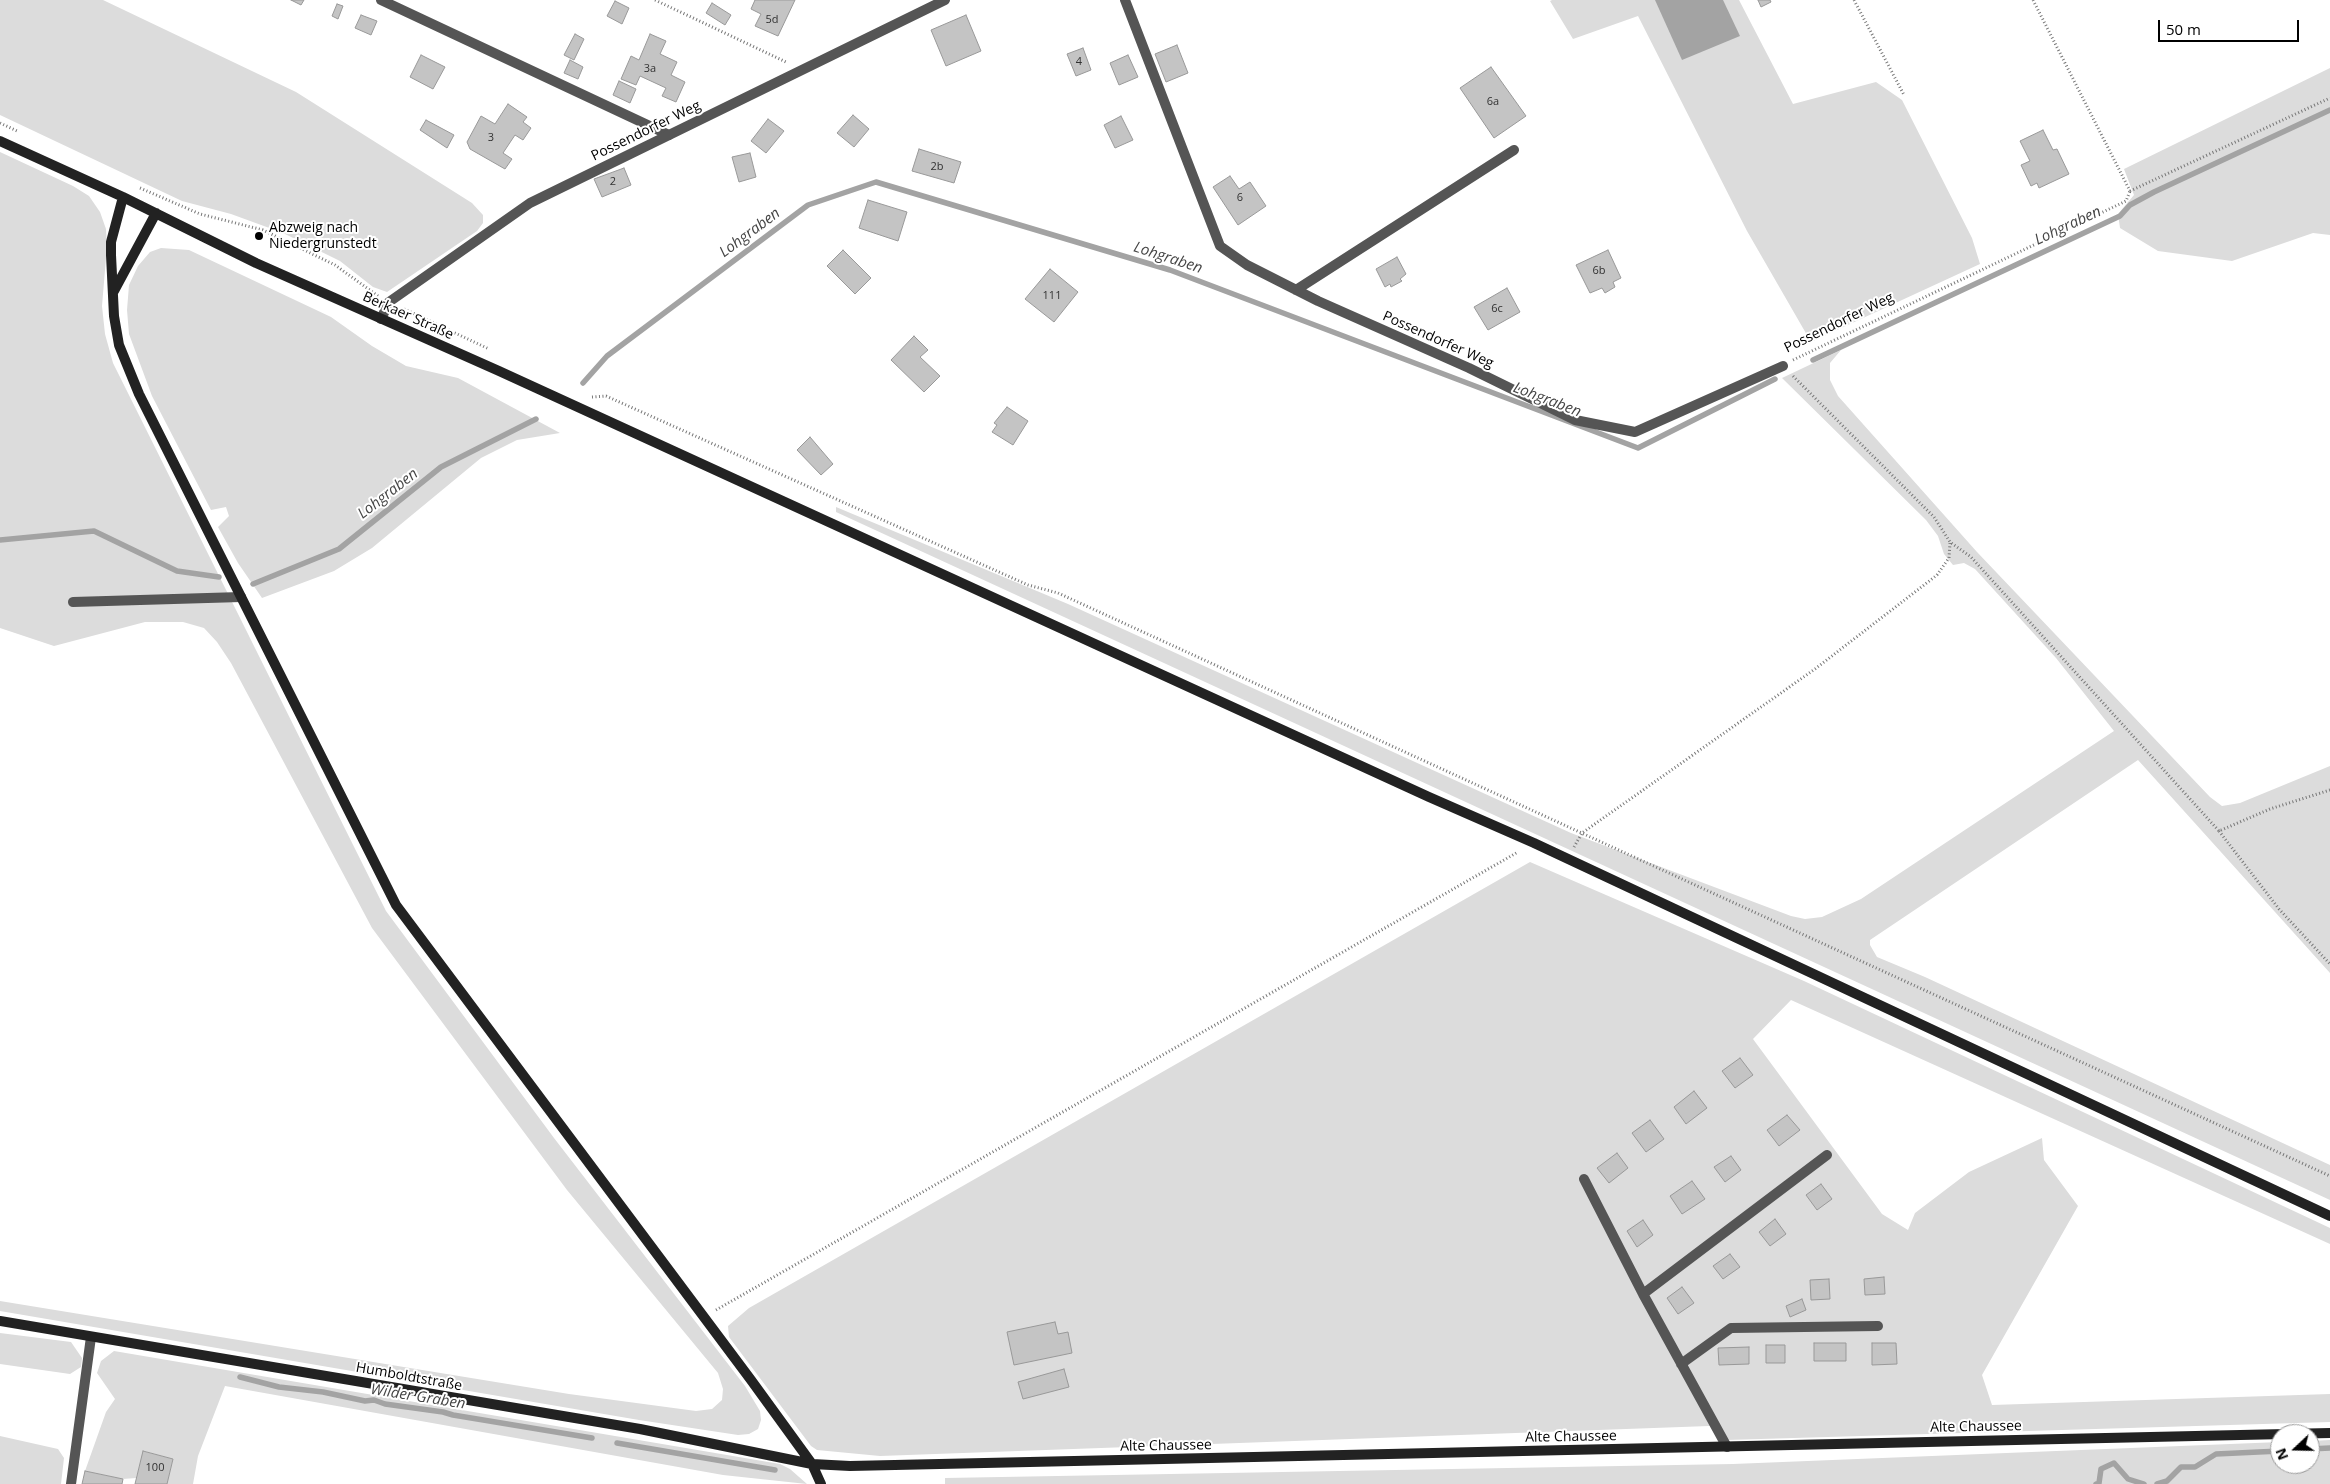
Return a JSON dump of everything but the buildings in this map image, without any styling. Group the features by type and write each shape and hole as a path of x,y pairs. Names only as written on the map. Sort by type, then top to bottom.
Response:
{"street":[{"path":"381,0 669,135"},
{"name":"Possendorfer Weg","path":"381,319 389,302 530,203 945,0"},
{"name":"Possendorfer Weg","path":"1125,0 1220,246 1247,265 1296,290 1469,368 1575,420 1635,432 1783,366"},
{"name":"Berkaer Straße","path":"0,141 123,197 256,263 1429,798 1534,843 2330,1216"},
{"path":"1296,290 1514,150"},
{"path":"123,197 112,242 114,316 119,345 139,394 396,905 812,1464 821,1484"},
{"path":"114,292 156,214"},
{"path":"73,602 242,597"},
{"path":"1644,1294 1827,1155"},
{"path":"1584,1179 1681,1364 1727,1447"},
{"name":"Humboldtstraße","path":"0,1321 640,1429 812,1464"},
{"path":"1681,1364 1731,1328 1878,1326"},
{"path":"71,1484 91,1337"},
{"name":"Alte Chaussee","path":"812,1464 901,1466 2330,1433"}],"path":[{"path":"655,0 802,70"},
{"path":"1854,0 1904,95"},
{"path":"2033,0 2130,191"},
{"name":"Possendorfer Weg","path":"1783,366 2126,201 2130,191 2330,98"},
{"path":"0,123 18,131"},
{"path":"138,186 200,214 263,230 335,265 389,302 495,352"},
{"path":"1783,366 1934,517 1950,542 1971,558 2219,831 2279,909 2330,964"},
{"path":"583,393 592,397 606,396 1028,585 1058,593 2330,1176"},
{"path":"1566,858 1582,833 1815,669 1937,576 1950,558 1950,542"},
{"path":"2219,831 2270,809 2330,790"},
{"path":"704,1317 1534,843"}],"shaded area":[{"path":"0,0 103,0 296,92 472,203 483,215 483,223 477,231 387,292 373,287 340,261 283,233 231,214 182,201 0,115"},
{"path":"1655,0 1723,0 1740,36 1682,60"},
{"path":"1739,0 1793,104 1876,82 1902,100 1972,238 1980,264 1811,342 1747,231 1638,16 1573,39 1550,1"},
{"path":"2330,68 2330,235 2313,233 2232,261 2158,251 2120,228 2118,214 2134,195 2124,169"},
{"path":"0,152 73,186 89,196 100,212 106,229 107,246 102,306 105,334 113,363 386,911 554,1138 745,1386 760,1411 761,1420 758,1429 749,1434 738,1435 639,1420 0,1311 0,1301 569,1394 696,1411 712,1409 722,1400 723,1389 718,1373 567,1190 372,928 231,663 217,642 204,628 183,622 145,622 54,646 0,628"},
{"path":"161,248 189,250 331,317 372,346 406,366 458,378 560,433 517,440 481,458 372,548 334,571 262,598 238,563 218,527 229,516 226,507 211,510 152,396 129,334 127,310 129,285 138,266 150,252"},
{"path":"1841,350 1830,363 1830,380 1838,396 1977,552 2210,797 2222,806 2240,803 2330,766 2330,973 2138,760 1870,940 1870,945 1877,957 1925,977 2330,1165 2330,1200 836,512 836,507 1068,604 1571,833 1791,916 1805,919 1822,917 1861,899 2114,731 2056,658 1975,569 1964,563 1953,565 1944,554 1938,536 1926,520 1782,378"},
{"path":"1530,862 1804,981 2330,1228 2330,1244 1791,1000 1753,1039 1882,1214 1908,1230 1915,1213 1969,1172 2042,1138 2044,1160 2078,1206 1982,1375 1992,1405 2330,1394 2330,1422 1727,1440 1720,1426 1709,1426 880,1456 817,1450 811,1446 729,1337 728,1326 749,1308"},
{"path":"0,1333 71,1342 82,1358 81,1367 70,1374 0,1364"},
{"path":"114,1351 780,1464 790,1469 807,1484 723,1475 225,1386 198,1456 193,1484 167,1484 173,1459 144,1451 136,1478 123,1479 85,1471 106,1412 115,1399 97,1373 101,1361"},
{"path":"0,1436 58,1449 64,1458 61,1484 0,1484"},
{"path":"2320,1440 2330,1440 2330,1484 945,1484 945,1478 1733,1464 2270,1442 2270,1474 2320,1474"}],"waterway":[{"name":"Lohgraben","path":"1813,360 2120,216 2130,205 2154,192 2330,110"},
{"name":"Lohgraben","path":"583,383 607,356 808,205 876,182 1170,270 1638,448 1775,379"},
{"name":"Lohgraben","path":"253,584 339,549 441,467 536,419"},
{"name":"Lohgraben","path":"0,540 94,531 177,571 219,577"},
{"name":"Wilder Graben","path":"240,1377 279,1387 323,1392 365,1401 374,1400 385,1404 443,1412 592,1438"},
{"name":"Wilder Graben","path":"617,1443 775,1470"},
{"name":"Wilder Graben","path":"2320,1448 2330,1448"},
{"name":"Wilder Graben","path":"2157,1484 2167,1481 2181,1467 2195,1467 2216,1454 2270,1451"},
{"name":"Wilder Graben","path":"2096,1484 2099,1483 2101,1469 2114,1463 2128,1479 2144,1484"}],"place":[{"name":"Abzweig nach Niedergrunstedt","path":"259,236"}]}
